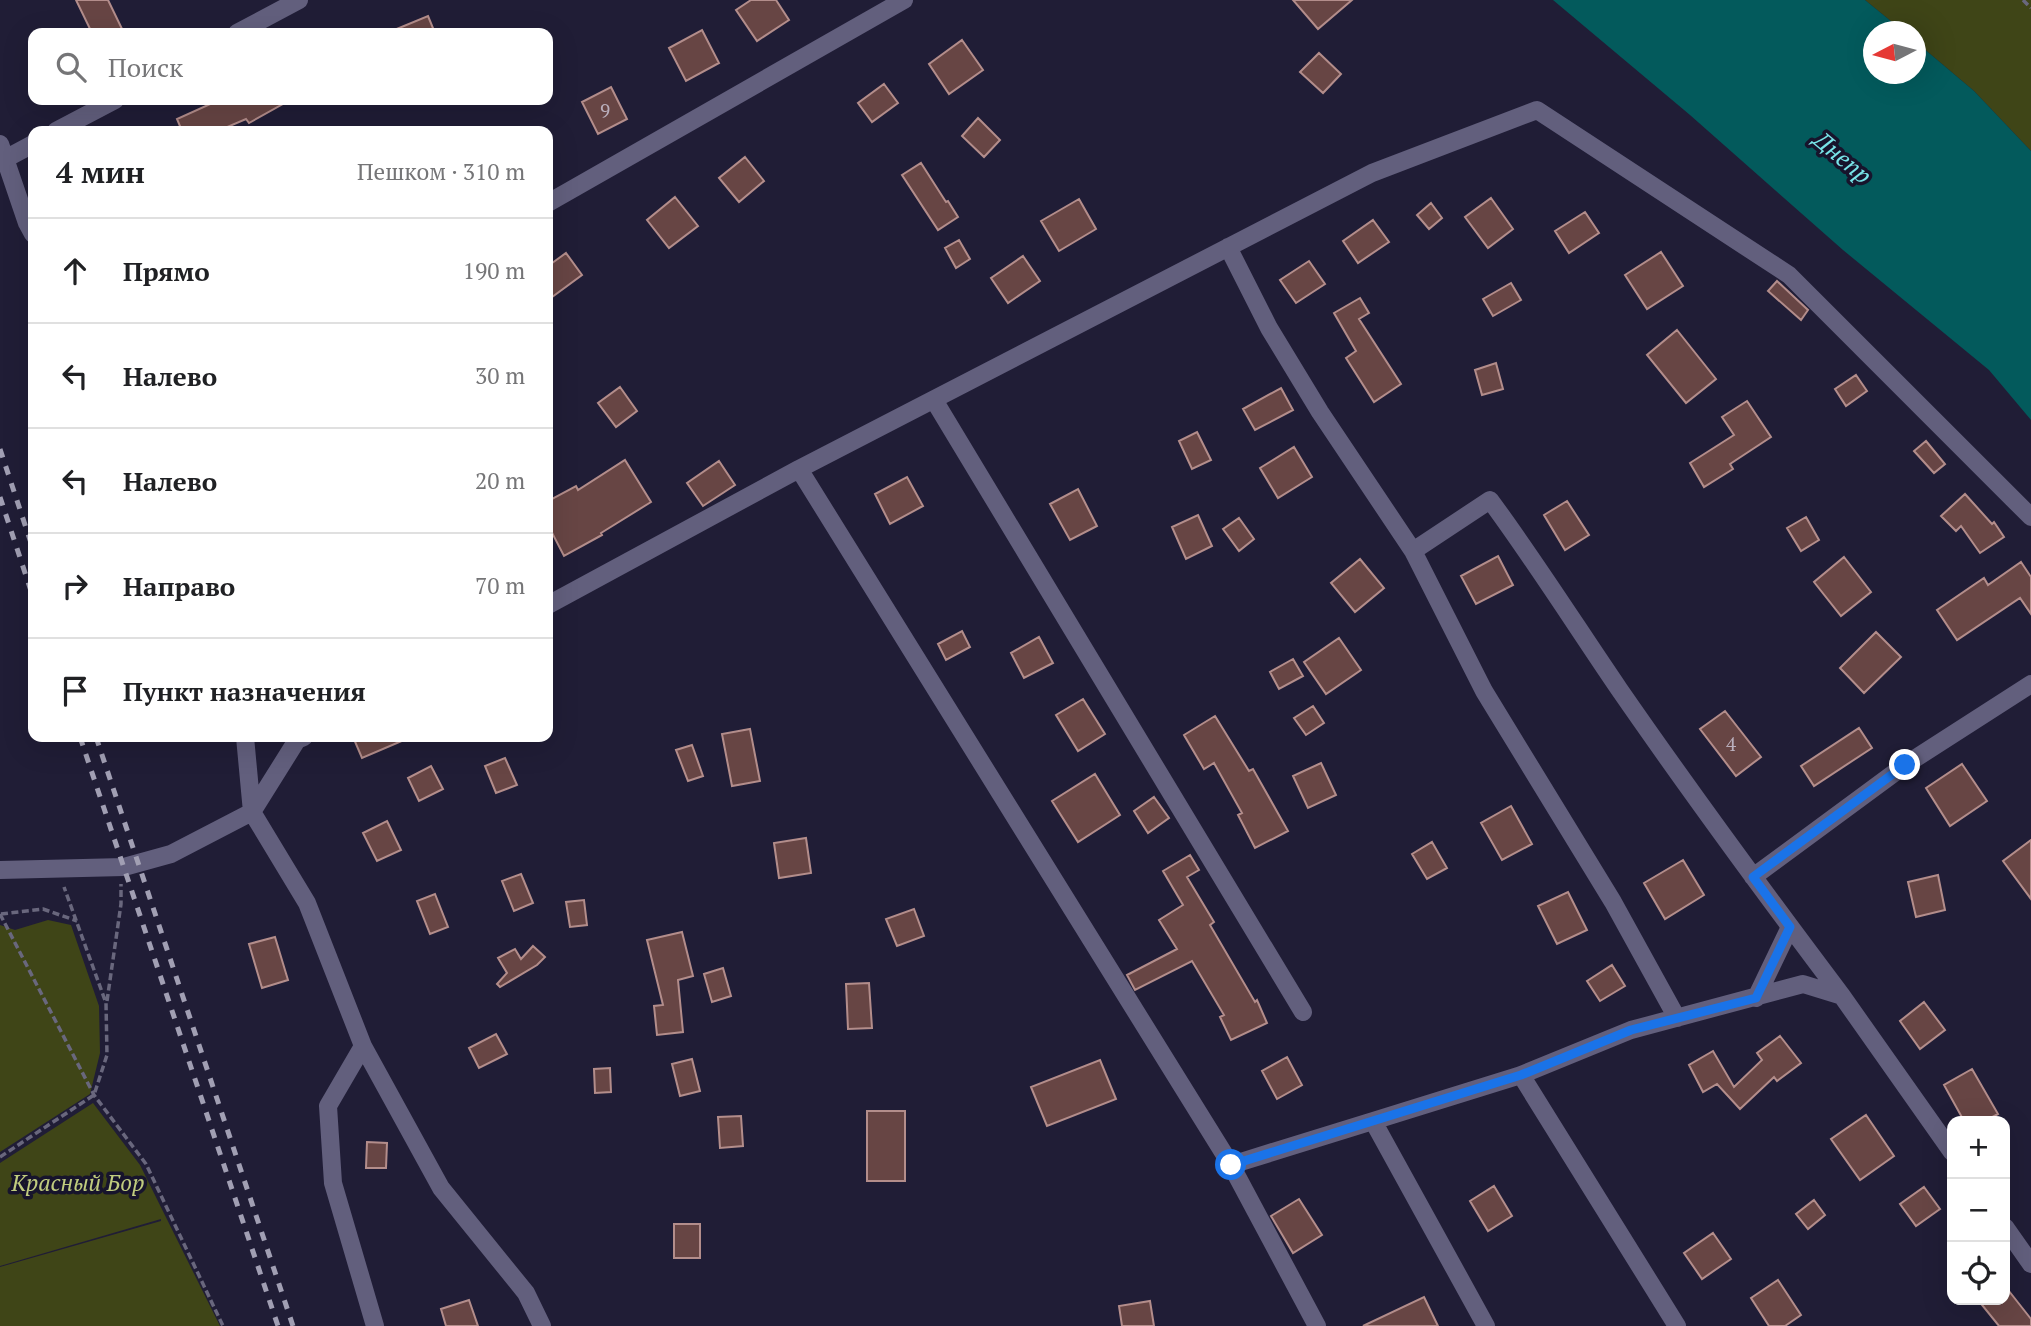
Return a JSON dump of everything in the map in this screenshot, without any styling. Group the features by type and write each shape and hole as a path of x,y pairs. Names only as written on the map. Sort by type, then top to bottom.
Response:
{"street":[{"path":"246,28 299,0"},
{"path":"553,199 904,0"},
{"path":"66,126 105,105"},
{"path":"553,602 799,469 1372,173 1537,110 1789,275 2031,517"},
{"path":"28,145 3,151 28,225"},
{"path":"1228,247 1269,328 1320,412 1413,551 1484,691 1613,902 1677,1018"},
{"path":"933,400 1303,1012"},
{"path":"799,469 1231,1165 1317,1326"},
{"path":"1413,551 1490,500 1530,553 1618,688 1947,1145"},
{"path":"1753,877 1905,765 2031,684"},
{"path":"245,742 252,812 307,903 363,1046 441,1188 526,1293 542,1326"},
{"path":"0,870 120,867 171,854 252,812 296,742"},
{"path":"1756,998 1790,927"},
{"path":"1231,1165 1521,1075 1631,1030 1803,984 1842,996"},
{"path":"363,1046 328,1106 333,1183 375,1326"},
{"path":"1521,1075 1677,1326"},
{"path":"1373,1121 1486,1326"},
{"path":"2010,1234 2031,1265"}],"path":[{"path":"2023,0 2031,8"},
{"path":"0,1157 94,1095 107,1055 106,1003 121,904 120,867"},
{"path":"57,868 106,1003"},
{"path":"77,921 43,909 0,914 94,1095 146,1164 223,1326"}],"green space":[{"path":"1865,0 2031,0 2031,151 1974,91 1926,50 1926,21 1891,21"},
{"path":"48,920 71,925 99,1006 100,1053 90,1094 0,1152 0,925 15,930"},
{"name":"Красный Бор","path":"93,1103 140,1165 220,1326 0,1326 0,1267 161,1221 0,1266 0,1163"}],"water":[{"name":"Днепр","path":"1553,0 1865,0 1891,21 1863,21 1863,84 1926,84 1926,50 1974,91 2031,151 2031,420 1989,370 1843,250 1690,115"}],"building":[{"path":"76,0 108,0 122,28 90,28"},
{"path":"751,0 776,0 789,20 757,41 736,10"},
{"path":"1293,0 1352,0 1318,29"},
{"path":"428,16 433,28 399,28"},
{"path":"702,30 719,63 686,81 669,48"},
{"path":"962,40 983,70 949,94 929,64"},
{"path":"1319,53 1341,74 1323,93 1300,72"},
{"path":"884,84 898,103 872,122 858,103"},
{"path":"611,87 627,119 598,134 582,102"},
{"path":"208,105 281,105 249,123 246,119 230,126 180,126 177,119"},
{"path":"978,118 1000,140 984,157 962,136"},
{"path":"745,157 764,181 739,202 719,178"},
{"path":"921,163 958,217 938,230 902,175"},
{"path":"675,197 698,226 669,248 647,220"},
{"path":"1491,198 1513,229 1488,248 1465,217"},
{"path":"1079,199 1096,229 1059,251 1041,221"},
{"path":"1431,203 1442,218 1429,229 1417,215"},
{"path":"1585,212 1599,233 1569,253 1555,231"},
{"path":"1373,220 1389,242 1358,263 1343,241"},
{"path":"959,240 970,259 956,268 945,248"},
{"path":"1661,252 1683,286 1647,309 1625,275"},
{"path":"566,253 582,275 553,296 553,262"},
{"path":"1023,256 1040,281 1008,303 991,278"},
{"path":"1309,261 1325,284 1296,303 1280,280"},
{"path":"1777,281 1808,310 1801,320 1768,291"},
{"path":"1511,283 1521,300 1493,316 1483,299"},
{"path":"1360,298 1369,313 1359,319 1401,384 1374,402 1346,358 1356,351 1334,313"},
{"path":"1677,330 1716,379 1686,403 1647,355"},
{"path":"1496,363 1503,389 1482,395 1475,370"},
{"path":"1856,375 1867,391 1846,406 1835,389"},
{"path":"620,387 637,411 616,427 598,403"},
{"path":"1281,388 1293,410 1255,430 1243,409"},
{"path":"1747,401 1771,437 1730,464 1733,469 1704,487 1690,463 1734,435 1722,417"},
{"path":"1197,432 1211,460 1192,469 1179,441"},
{"path":"1926,441 1945,464 1934,473 1914,451"},
{"path":"1294,447 1312,477 1278,498 1260,468"},
{"path":"625,460 651,502 601,533 602,535 564,556 553,535 553,498 576,486 578,490"},
{"path":"719,461 735,485 703,506 687,483"},
{"path":"907,477 923,506 890,524 875,494"},
{"path":"1078,489 1097,526 1070,540 1050,504"},
{"path":"1965,494 1992,524 1994,522 2004,537 1980,553 1961,526 1956,531 1941,516"},
{"path":"1567,501 1589,535 1565,550 1544,515"},
{"path":"1198,515 1212,546 1186,559 1172,527"},
{"path":"1806,517 1819,540 1801,551 1787,528"},
{"path":"1239,518 1254,539 1239,551 1223,529"},
{"path":"1498,556 1513,585 1476,604 1461,576"},
{"path":"1844,557 1871,592 1841,616 1814,582"},
{"path":"1360,559 1384,588 1355,612 1331,583"},
{"path":"2021,562 2031,577 2031,614 2020,598 1957,640 1937,610 1984,578 1988,585"},
{"path":"962,631 970,647 946,660 938,644"},
{"path":"1876,632 1901,657 1864,693 1840,668"},
{"path":"1039,637 1053,663 1024,678 1011,653"},
{"path":"1339,638 1361,670 1326,694 1304,662"},
{"path":"1293,659 1303,676 1279,689 1270,672"},
{"path":"1083,699 1105,734 1078,751 1056,715"},
{"path":"1313,706 1324,723 1306,735 1294,718"},
{"path":"1725,711 1761,757 1736,776 1700,729"},
{"path":"1215,716 1249,771 1253,769 1288,831 1255,848 1238,815 1242,813 1214,763 1204,769 1184,735"},
{"path":"1859,728 1872,748 1814,786 1801,766"},
{"path":"750,729 760,781 732,786 722,734"},
{"path":"355,742 399,742 362,758"},
{"path":"692,745 703,776 688,781 676,750"},
{"path":"505,758 517,785 496,793 485,766"},
{"path":"1321,763 1336,795 1308,808 1293,776"},
{"path":"1962,764 1987,801 1950,826 1926,788"},
{"path":"431,766 443,789 419,801 408,778"},
{"path":"1095,774 1120,815 1078,842 1052,801"},
{"path":"1154,797 1169,818 1148,833 1134,811"},
{"path":"1511,806 1532,844 1502,860 1481,823"},
{"path":"387,821 401,850 377,861 363,833"},
{"path":"806,838 811,873 779,878 774,843"},
{"path":"2031,840 2031,899 2003,861"},
{"path":"1432,842 1447,868 1427,879 1412,854"},
{"path":"1190,855 1199,870 1187,877 1214,922 1210,925 1255,1002 1257,1000 1267,1023 1231,1040 1220,1017 1224,1015 1192,961 1135,990 1127,975 1177,949 1159,920 1183,905 1163,871"},
{"path":"1683,860 1704,895 1665,919 1644,883"},
{"path":"521,874 533,903 514,911 502,881"},
{"path":"1938,875 1945,910 1916,917 1908,882"},
{"path":"1568,892 1587,930 1557,944 1538,906"},
{"path":"435,894 448,927 430,934 417,901"},
{"path":"584,900 587,925 570,927 566,902"},
{"path":"914,909 924,936 897,946 886,919"},
{"path":"682,932 693,976 678,980 683,1032 657,1035 654,1006 663,1005 647,940"},
{"path":"275,937 288,980 262,988 249,944"},
{"path":"533,946 545,957 537,965 500,987 497,984 507,973 498,958 515,949 521,959"},
{"path":"1612,965 1625,986 1600,1001 1587,981"},
{"path":"723,968 731,996 712,1002 704,974"},
{"path":"869,983 872,1028 848,1029 846,984"},
{"path":"1924,1002 1945,1030 1920,1049 1900,1021"},
{"path":"496,1034 507,1054 479,1068 469,1048"},
{"path":"1780,1036 1801,1063 1777,1081 1774,1077 1740,1109 1717,1084 1703,1092 1689,1065 1713,1051 1734,1087 1762,1060 1757,1053"},
{"path":"1287,1057 1302,1085 1277,1099 1262,1071"},
{"path":"692,1059 700,1091 680,1096 672,1064"},
{"path":"1100,1060 1116,1099 1047,1126 1031,1087"},
{"path":"610,1068 611,1092 595,1093 594,1069"},
{"path":"1972,1069 1998,1114 1961,1116 1944,1085"},
{"path":"867,1111 905,1111 905,1181 867,1181"},
{"path":"1866,1115 1894,1156 1860,1180 1831,1139"},
{"path":"741,1116 743,1146 720,1148 718,1117"},
{"path":"367,1142 387,1143 386,1168 366,1168"},
{"path":"1494,1186 1512,1216 1488,1231 1470,1201"},
{"path":"1924,1187 1940,1209 1916,1226 1900,1204"},
{"path":"1299,1199 1322,1235 1293,1253 1271,1216"},
{"path":"1814,1200 1825,1215 1808,1229 1796,1214"},
{"path":"674,1224 700,1224 700,1258 674,1258"},
{"path":"1713,1233 1731,1259 1702,1279 1684,1253"},
{"path":"1778,1280 1801,1315 1785,1326 1769,1326 1751,1298"},
{"path":"2010,1292 2031,1319 2031,1326 1999,1326 1982,1305 2010,1305"},
{"path":"1424,1297 1438,1326 1363,1326"},
{"path":"469,1300 478,1326 446,1326 441,1309"},
{"path":"1150,1301 1154,1326 1122,1326 1119,1306"}],"railway":[{"path":"0,449 28,534"},
{"path":"0,497 28,582"},
{"path":"82,742 278,1326"},
{"path":"98,742 293,1326"}],"route":[{"path":"1231,1165 1521,1075 1631,1030 1756,998 1790,927 1753,877 1905,765"}]}
